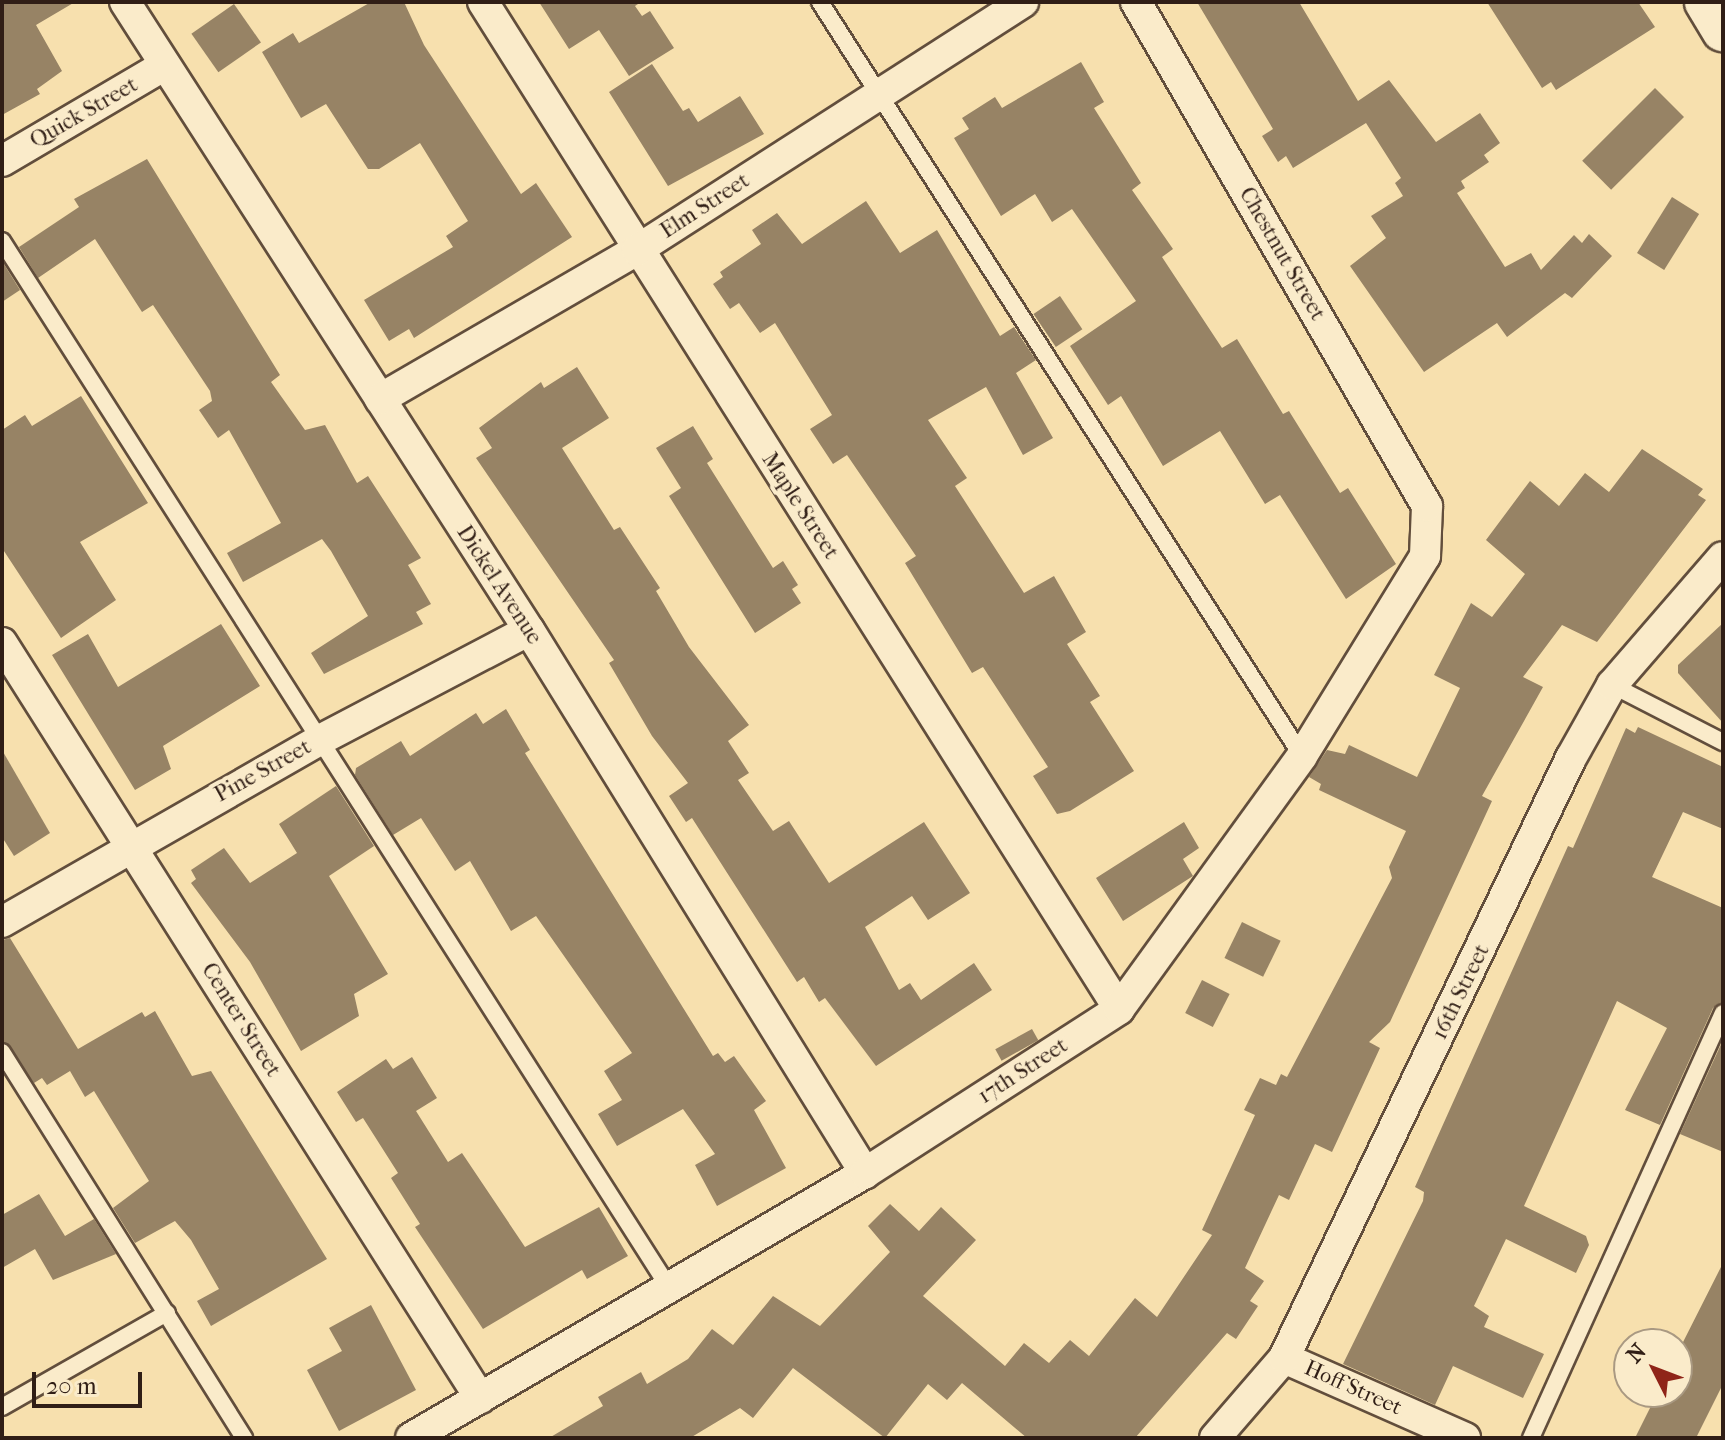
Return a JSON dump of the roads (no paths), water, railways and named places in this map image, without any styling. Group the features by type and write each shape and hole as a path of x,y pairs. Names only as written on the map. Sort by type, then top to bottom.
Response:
{"street":[{"name":"Dickel Avenue","path":"125,2 529,630 865,1173"},
{"name":"Maple Street","path":"483,2 1119,1009"},
{"name":"Elm Street","path":"380,399 637,250 1023,2"},
{"name":"Chestnut Street","path":"1136,2 1427,506"},
{"path":"1706,2 1723,30"},
{"name":"Quick Street","path":"2,161 165,65"},
{"name":"17th Street","path":"411,1438 865,1173 1119,1009 1302,756 1425,556 1427,506"},
{"name":"16th Street","path":"1215,1438 1284,1358 1571,758 1612,685 1723,557"},
{"name":"Pine Street","path":"2,922 318,741 529,630"},
{"name":"Center Street","path":"2,643 480,1398"},
{"name":"Hoff Street","path":"1284,1358 1465,1438"}],"lane":[{"path":"820,2 1302,756"},
{"path":"2,241 668,1286"},
{"path":"1612,685 1723,742"},
{"path":"1531,1438 1723,1013"},
{"path":"2,1052 244,1438"},
{"path":"2,1407 167,1313"}]}
